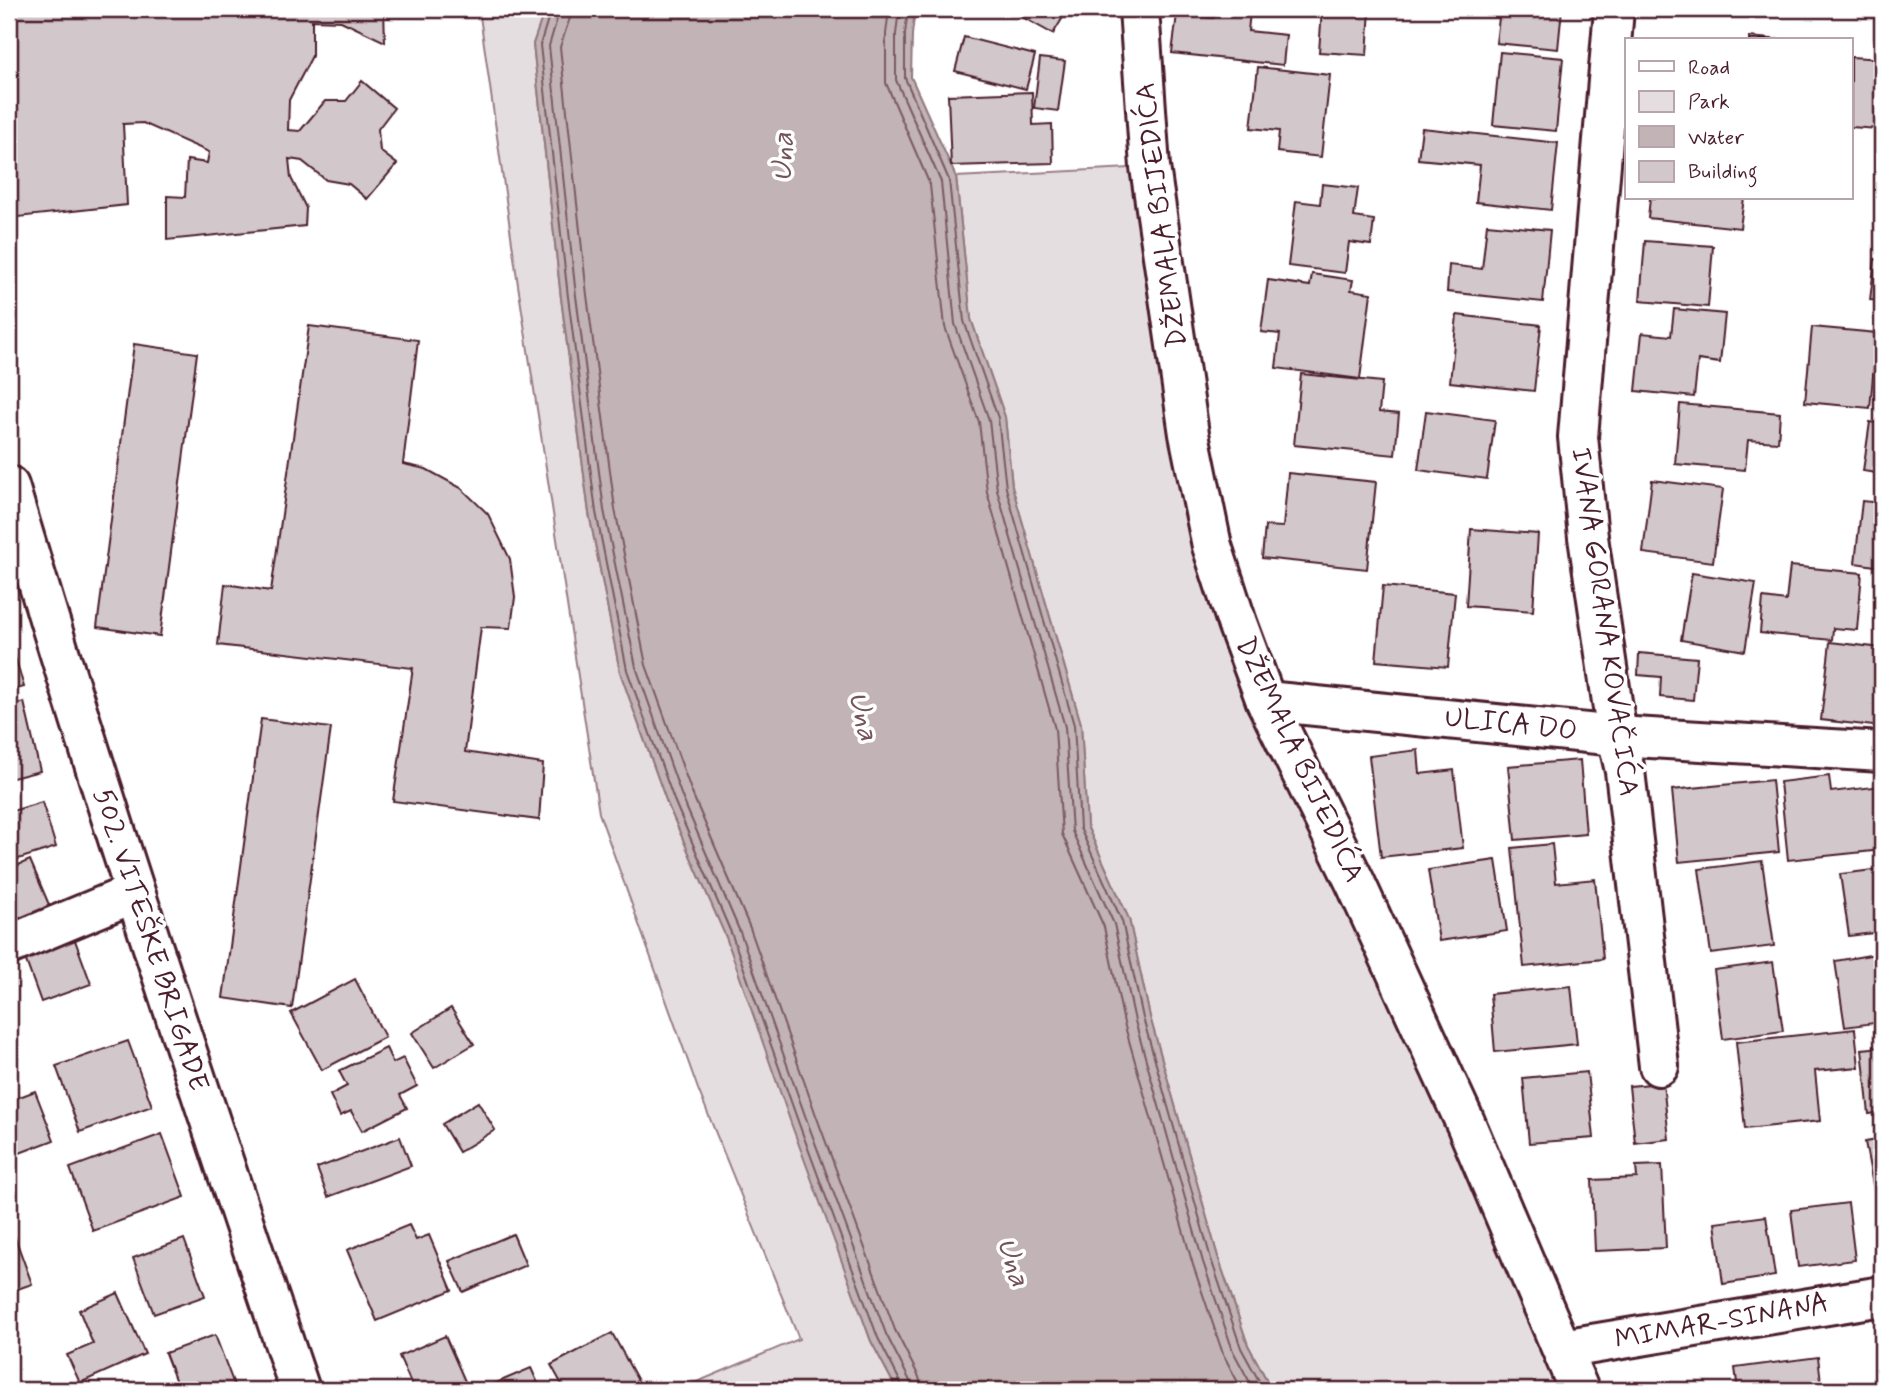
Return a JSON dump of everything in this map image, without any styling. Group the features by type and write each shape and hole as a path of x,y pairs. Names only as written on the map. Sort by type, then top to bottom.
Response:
{"street":[{"name":"DŽEMALA BIJEDIĆA","path":"1139,9 1150,167 1189,434 1212,546 1266,701 1355,882 1460,1110 1579,1390"},
{"name":"IVANA GORANA KOVAČIĆA","path":"1615,9 1578,437 1588,537 1625,771 1659,1066"},
{"name":"502. VITEŠKE BRIGADE","path":"9,486 86,744 300,1390"},
{"name":"ULICA DO","path":"1266,701 1618,736 1882,752"},
{"path":"9,945 134,892"},
{"name":"MIMAR-SINANA","path":"1562,1349 1882,1296"}],"green space":[{"path":"479,9 545,9 533,44 561,298 589,513 620,672 667,803 726,937 871,1341 897,1390 678,1390 799,1339 698,1089 599,813 518,285"},
{"path":"1150,167 1212,546 1579,1390 1272,1390 1248,1345 1218,1257 1150,1017 1129,919 1087,826 1081,724 1012,486 1005,417 971,319 956,177"}],"water":[{"name":"Una","path":"545,9 915,9 911,77 956,177 971,319 1005,417 1012,486 1081,724 1087,826 1129,919 1150,1017 1218,1257 1248,1345 1272,1390 897,1390 871,1341 726,937 667,803 620,672 589,513 561,298 533,44"}],"building":[{"path":"9,9 384,9 385,42 341,21 312,20 312,56 289,100 288,130 300,131 325,101 346,101 362,81 394,108 378,129 380,151 397,164 367,199 349,184 326,180 302,161 289,159 291,178 306,208 305,226 167,240 167,196 185,197 187,160 207,163 209,152 143,123 123,124 127,205 9,218"},
{"path":"1008,9 1068,9 1053,34"},
{"path":"1214,9 1250,12 1248,31 1286,35 1283,65 1172,53 1177,14 1213,18"},
{"path":"1322,9 1370,9 1367,55 1319,52"},
{"path":"1500,9 1562,9 1558,49 1496,43"},
{"path":"964,37 1035,55 1026,89 955,71"},
{"path":"1500,52 1563,58 1556,131 1493,125"},
{"path":"1853,57 1882,59 1878,129 1853,127"},
{"path":"1040,58 1065,61 1058,111 1034,108"},
{"path":"1258,67 1330,75 1321,157 1277,152 1279,131 1251,128"},
{"path":"1032,92 1033,125 1052,124 1053,163 951,166 948,95"},
{"path":"1422,128 1558,143 1551,210 1476,202 1480,165 1418,159"},
{"path":"1322,184 1358,188 1354,217 1374,220 1371,245 1349,242 1345,273 1288,266 1296,201 1320,204"},
{"path":"1650,200 1744,200 1740,228 1648,218"},
{"path":"1882,215 1882,246 1879,246"},
{"path":"1487,224 1550,230 1543,302 1447,292 1449,265 1482,269"},
{"path":"1645,241 1713,246 1708,307 1640,301"},
{"path":"1875,259 1882,260 1882,301 1870,300"},
{"path":"1312,274 1353,280 1351,290 1371,293 1360,379 1276,368 1280,334 1261,332 1268,280 1310,286"},
{"path":"1674,309 1725,314 1720,363 1698,360 1694,397 1636,391 1642,333 1671,336"},
{"path":"1882,311 1882,347 1878,346"},
{"path":"1457,315 1541,325 1534,391 1450,382"},
{"path":"309,326 418,340 403,464 426,469 461,488 488,514 510,559 515,597 511,628 481,627 465,752 543,764 539,820 393,801 413,668 218,645 225,584 271,591"},
{"path":"1812,327 1877,333 1870,408 1805,402"},
{"path":"134,344 197,353 160,636 97,627"},
{"path":"1301,374 1382,382 1379,412 1399,414 1395,455 1294,445"},
{"path":"1680,404 1780,413 1778,442 1748,440 1745,470 1675,464"},
{"path":"1426,411 1495,420 1487,479 1418,470"},
{"path":"1870,422 1882,424 1882,474 1863,471"},
{"path":"1288,473 1376,482 1367,569 1262,558 1265,526 1283,527"},
{"path":"1652,480 1723,489 1713,562 1643,553"},
{"path":"1862,501 1882,503 1882,567 1855,563"},
{"path":"1471,529 1538,534 1533,611 1466,606"},
{"path":"1790,566 1862,573 1857,630 1833,628 1832,640 1760,633 1763,598 1786,601"},
{"path":"1692,573 1756,583 1745,651 1681,640"},
{"path":"1383,586 1455,593 1448,667 1376,661"},
{"path":"9,637 24,687 9,691"},
{"path":"1830,642 1882,648 1882,727 1821,720"},
{"path":"1639,653 1697,658 1693,700 1660,697 1661,677 1638,675"},
{"path":"24,702 40,771 9,779 9,706"},
{"path":"261,719 331,728 292,1008 223,998"},
{"path":"1418,750 1420,774 1454,770 1463,848 1381,857 1369,756"},
{"path":"1580,760 1586,834 1515,840 1508,766"},
{"path":"1829,776 1831,792 1882,786 1882,850 1788,860 1780,782"},
{"path":"1772,780 1779,852 1679,862 1672,790"},
{"path":"42,802 56,847 9,862 9,812"},
{"path":"1552,844 1556,883 1595,879 1603,959 1524,967 1512,848"},
{"path":"30,860 50,907 9,924 9,869"},
{"path":"1496,860 1507,931 1439,941 1428,870"},
{"path":"1762,861 1774,946 1711,954 1699,869"},
{"path":"1882,869 1882,932 1849,936 1840,874"},
{"path":"72,932 91,984 41,1002 22,950"},
{"path":"1882,953 1882,1022 1845,1027 1835,961"},
{"path":"1773,962 1783,1031 1723,1039 1714,970"},
{"path":"355,979 385,1037 322,1070 291,1013"},
{"path":"1571,986 1577,1044 1495,1052 1490,994"},
{"path":"451,1008 474,1044 434,1068 412,1033"},
{"path":"1855,1029 1859,1067 1815,1071 1820,1121 1745,1129 1736,1042"},
{"path":"128,1041 152,1106 80,1132 56,1066"},
{"path":"1882,1047 1882,1112 1869,1114 1862,1049"},
{"path":"386,1048 393,1063 403,1058 417,1086 400,1095 407,1108 362,1131 351,1111 340,1116 330,1095 347,1086 339,1071"},
{"path":"1587,1072 1594,1138 1529,1143 1523,1078"},
{"path":"1663,1083 1669,1139 1635,1143 1629,1086"},
{"path":"35,1091 54,1140 9,1157 9,1101"},
{"path":"478,1102 495,1130 459,1152 442,1124"},
{"path":"162,1134 185,1197 93,1231 70,1168"},
{"path":"400,1137 411,1166 328,1197 317,1168"},
{"path":"1882,1139 1882,1211 1878,1212 1865,1142"},
{"path":"1662,1165 1666,1248 1595,1251 1592,1180 1637,1178 1636,1166"},
{"path":"1848,1203 1855,1260 1798,1267 1791,1210"},
{"path":"1766,1216 1775,1276 1723,1284 1715,1223"},
{"path":"9,1221 32,1284 9,1292"},
{"path":"409,1225 416,1240 429,1235 452,1290 377,1321 347,1250"},
{"path":"513,1234 526,1265 463,1292 449,1261"},
{"path":"184,1239 205,1296 154,1314 133,1258"},
{"path":"118,1293 145,1354 80,1383 67,1355 93,1344 79,1310"},
{"path":"612,1333 643,1390 565,1390 551,1365"},
{"path":"215,1335 236,1390 179,1390 165,1353"},
{"path":"445,1336 468,1388 414,1390 399,1356"},
{"path":"1818,1357 1822,1390 1738,1390 1735,1368"},
{"path":"531,1368 541,1390 480,1390"}]}
